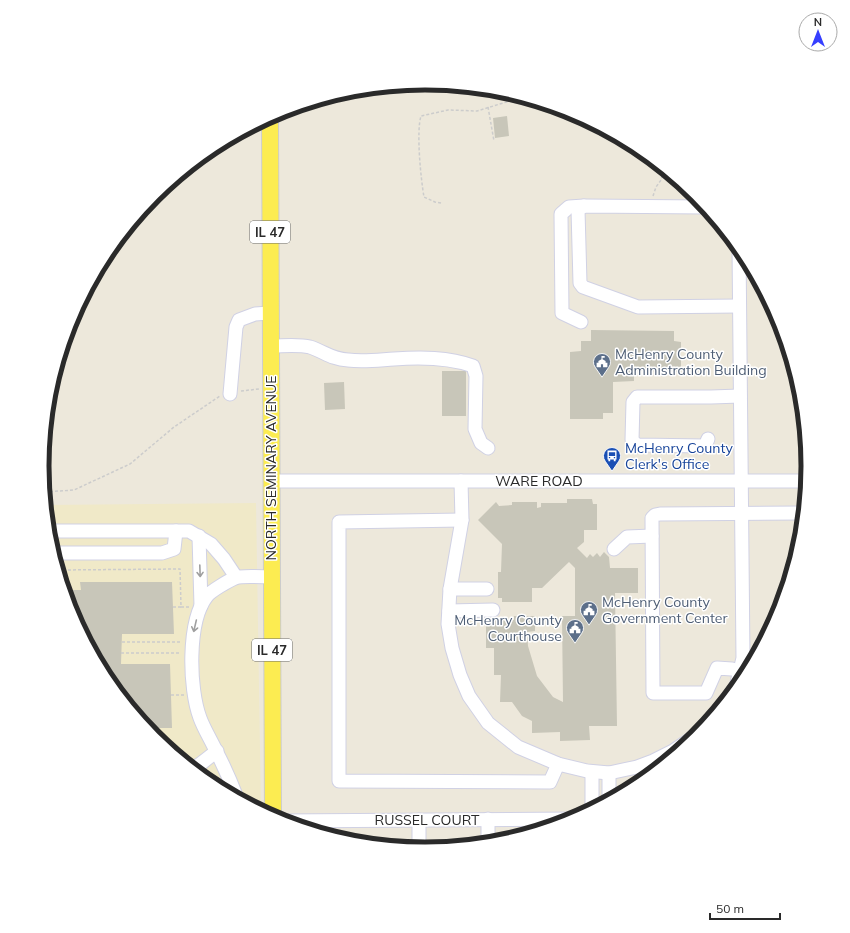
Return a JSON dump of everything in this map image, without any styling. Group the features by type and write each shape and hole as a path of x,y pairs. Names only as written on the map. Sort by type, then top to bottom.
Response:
{"main road":[{"name":"NORTH SEMINARY AVENUE","path":"270,124 273,810"}],"street":[{"path":"584,206 578,210 580,283 584,287 638,307 739,306"},
{"path":"581,322 562,313 561,214 569,207 584,206 697,207"},
{"path":"739,260 743,667"},
{"path":"230,394 236,327 240,320 255,314 270,313"},
{"path":"270,346 292,345 310,347 331,358 364,362 424,358 457,360 473,366 476,376 475,429 481,443 488,448"},
{"path":"708,439 705,446 637,445 632,440 633,402 637,397 740,396"},
{"name":"WARE ROAD","path":"271,481 800,481"},
{"path":"461,481 462,520 450,589 448,624 452,648 460,675 469,696 488,723 518,748 558,764 592,772 608,773 638,767 669,753"},
{"path":"741,670 717,668 706,693 652,693 652,518 657,514 798,513"},
{"path":"462,520 339,522 339,780 550,782 558,764"},
{"path":"54,531 189,531 211,544 224,559 236,577"},
{"path":"59,553 162,553 174,549 176,531"},
{"path":"199,536 196,623 193,636 193,679 196,706 200,719 217,751 234,790"},
{"path":"614,549 627,537 652,536"},
{"path":"196,607 207,595 236,577 271,577"},
{"path":"450,589 487,589"},
{"path":"449,612 494,610"},
{"path":"197,766 217,751"},
{"path":"592,772 592,803"},
{"path":"608,773 609,794"},
{"path":"488,819 488,837"},
{"name":"RUSSEL COURT","path":"299,821 556,819"},
{"path":"419,820 419,842"}],"path":[{"path":"442,203 434,202 424,197 419,130 421,116 448,110 477,110 511,101"},
{"path":"488,107 494,141"},
{"path":"651,206 653,195 662,175"},
{"path":"50,492 74,490 130,464 174,427 219,396 249,389 270,388"},
{"path":"64,570 180,569 181,607"},
{"path":"173,607 196,607"},
{"path":"122,642 185,642"},
{"path":"121,653 185,653"},
{"path":"171,695 186,695 186,699"}],"shaded area":[{"path":"256,503 261,805 216,779 177,749 142,714 112,675 88,633 69,587 56,540 51,505"}],"building":[{"path":"507,116 509,136 495,138 493,118"},
{"name":"McHenry County Administration Building","path":"591,330 674,331 674,341 681,342 681,372 634,371 634,381 613,382 613,413 603,413 603,419 570,419 570,352 581,351 581,341 591,341"},
{"path":"442,371 466,371 466,416 442,416"},
{"path":"344,382 345,409 325,410 324,383"},
{"name":"McHenry County Government Center","path":"567,499 592,499 593,504 597,504 597,530 584,530 584,542 577,548 587,558 590,554 593,557 597,553 600,557 604,552 609,557 610,568 638,568 638,593 615,593 617,726 589,726 590,740 560,741 560,732 532,733 532,721 522,716 512,702 500,702 501,675 494,675 494,648 486,648 486,619 514,620 514,616 535,616 535,631 527,632 528,646 537,676 553,697 563,702 562,616 575,616 575,568 569,562 542,588 532,588 532,602 502,602 502,598 498,598 498,572 501,572 502,544 478,520 496,502 499,506 512,505 512,502 537,502 537,508 541,507 541,503 567,503"},
{"path":"80,582 172,582 174,634 122,634 121,664 170,664 172,728 155,728 142,714 112,675 88,633 70,590 81,590"}],"place":[{"name":"McHenry County Administration Building","path":"602,377"},
{"name":"McHenry County Clerk's Office","path":"612,471"},
{"name":"McHenry County Government Center","path":"589,625"},
{"name":"McHenry County Courthouse","path":"575,643"}]}
